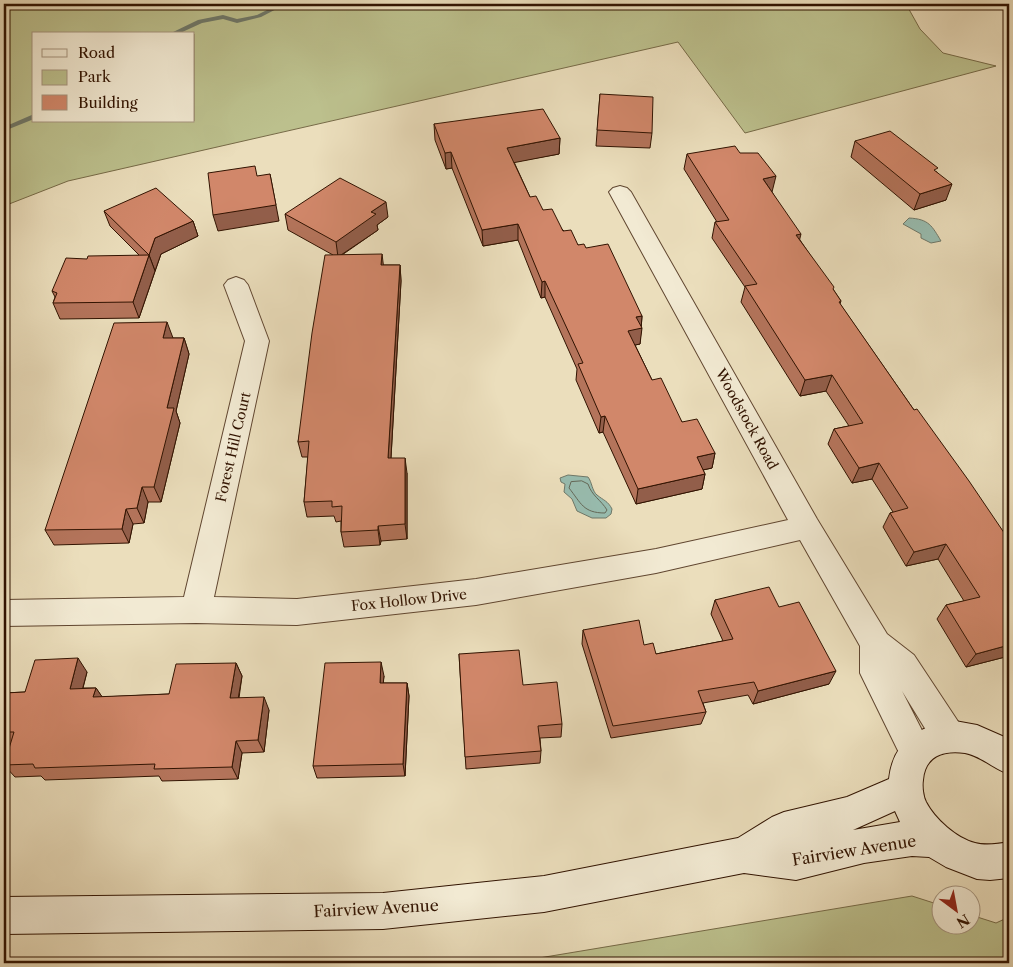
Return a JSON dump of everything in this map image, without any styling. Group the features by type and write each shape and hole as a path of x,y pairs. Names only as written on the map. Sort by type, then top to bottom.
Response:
{"street":[{"name":"Woodstock Road","path":"620,192 807,527 876,644 903,665 949,737"},
{"name":"Forest Hill Court","path":"196,610 257,341 236,285"},
{"name":"Fox Hollow Drive","path":"4,613 196,610 298,612 476,592 656,560 807,527"},
{"path":"876,644 876,673 916,752"},
{"path":"1005,751 964,737 949,737 930,742 916,752 906,768 906,788 910,806 920,824 934,840 952,852 973,861 993,863 1009,860"},
{"name":"Fairview Avenue","path":"744,855 784,829 850,814 906,788"},
{"name":"Fairview Avenue","path":"4,916 383,911 544,894 744,855 796,862 864,845 912,838 934,840"}],"green space":[{"path":"4,4 906,4 920,29 943,53 996,66 745,133 678,42 68,181 4,206"},
{"path":"912,896 930,902 930,934 980,934 980,918 996,923 1009,917 1009,963 509,963"}],"water":[{"path":"909,218 921,220 929,224 941,241 931,243 921,238 921,234 903,224"},
{"path":"568,475 588,477 595,493 607,502 612,509 611,514 606,518 592,518 577,511 572,499 564,492 565,484 561,482 560,478"}],"building":[{"path":"600,94 653,97 652,133 597,130"},
{"path":"543,109 560,138 507,148 530,197 536,196 543,210 552,209 563,231 571,230 578,245 584,244 586,248 608,244 642,316 636,317 642,328 628,331 652,380 661,378 682,422 697,419 715,453 697,457 705,474 638,489 605,416 601,417 578,364 583,363 545,281 542,282 518,224 482,230 451,152 445,153 434,124"},
{"path":"890,131 938,168 934,170 952,184 920,194 855,141"},
{"path":"735,146 740,153 758,153 776,176 763,179 801,234 796,235 834,287 833,289 841,301 839,302 914,410 917,409 1009,540 1009,645 976,654 946,605 980,597 946,544 914,552 890,513 908,508 879,463 859,468 834,429 863,423 832,375 805,380 745,286 757,284 715,222 729,220 687,154"},
{"path":"255,166 257,176 270,174 276,205 213,215 208,173"},
{"path":"340,178 386,202 371,212 376,214 336,242 285,214"},
{"path":"156,188 193,221 155,238 149,255 104,211"},
{"path":"382,254 381,265 400,265 388,458 405,458 405,524 378,526 378,530 341,532 342,506 332,507 332,501 304,502 309,441 298,442 312,333 325,255"},
{"path":"149,255 133,302 53,303 57,293 52,291 66,258 87,259 88,256"},
{"path":"167,322 163,338 184,338 167,408 174,408 154,487 142,487 137,508 126,509 122,529 45,530 114,323"},
{"path":"769,587 779,607 799,602 836,671 758,691 754,682 698,691 706,712 613,726 583,630 639,620 644,645 653,643 656,654 733,639 715,600"},
{"path":"519,650 523,685 557,682 562,724 538,726 541,751 465,757 459,654"},
{"path":"78,658 70,689 96,688 93,697 169,694 176,664 236,663 230,698 264,697 258,740 236,741 232,767 154,769 155,764 35,768 33,764 4,765 14,732 4,732 4,693 25,692 35,660"},
{"path":"381,662 380,683 407,683 403,764 313,766 325,663"}],"waterway":[{"path":"176,32 200,21 223,17 237,21 259,16 283,4"},
{"path":"321,4 336,4"},
{"path":"4,129 32,117"}]}
